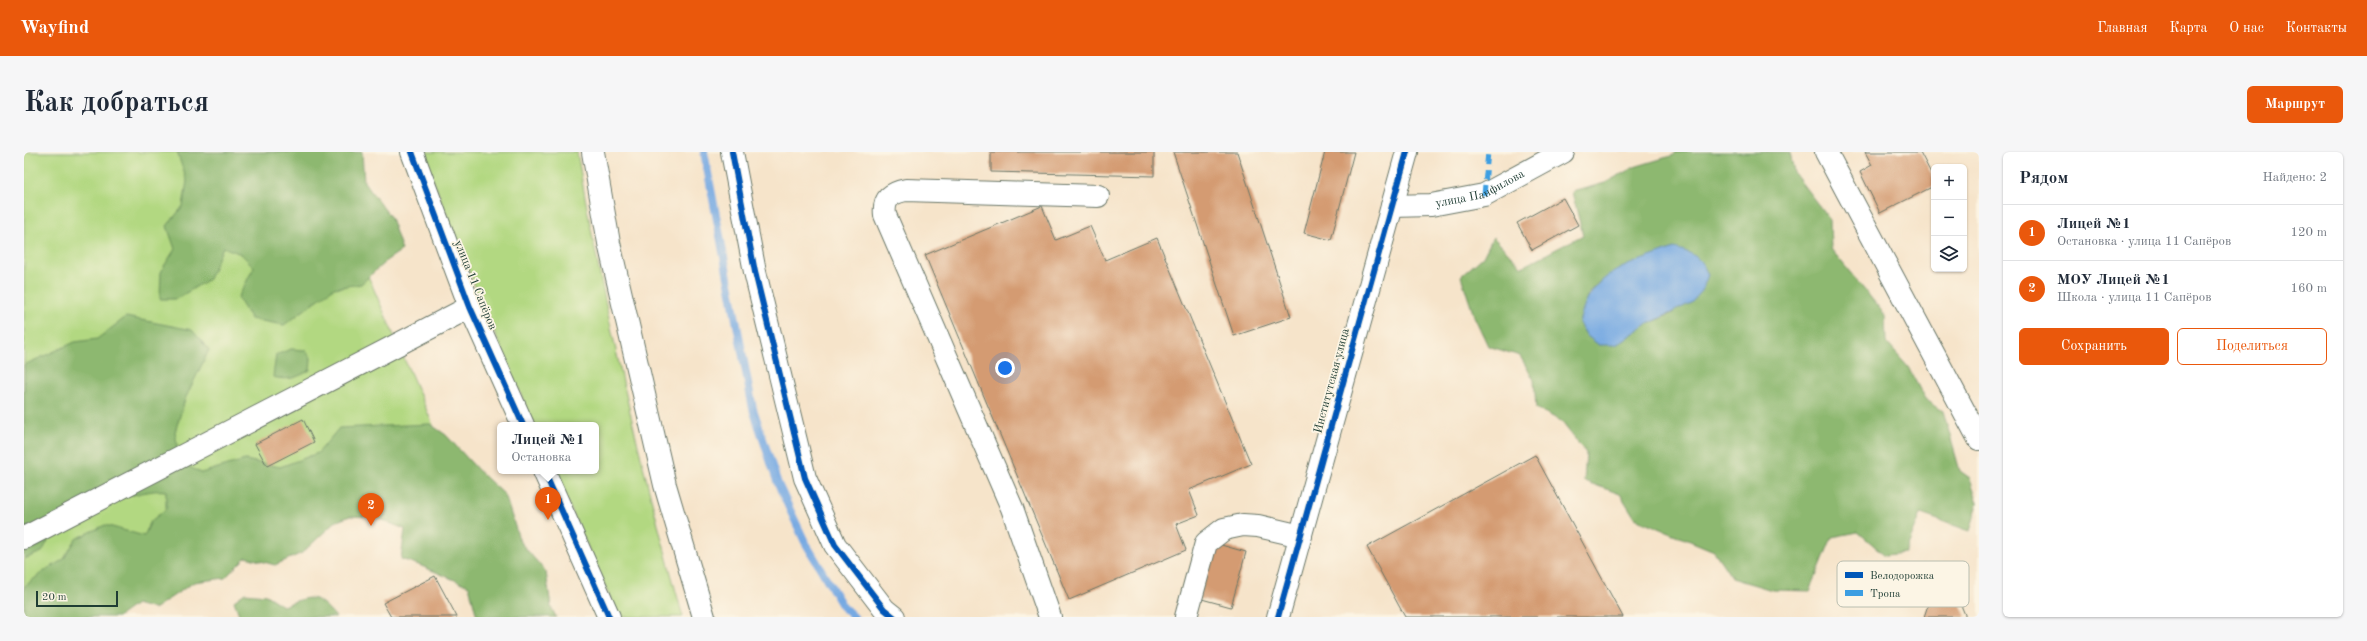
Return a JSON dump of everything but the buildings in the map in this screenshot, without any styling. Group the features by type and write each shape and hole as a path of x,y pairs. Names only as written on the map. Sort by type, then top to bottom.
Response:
{"street":[{"name":"улица 11 Сапёров","path":"412,152 470,307 522,422"},
{"path":"593,152 609,243 665,485 704,617"},
{"path":"732,152 755,272 805,478 835,545 884,609 894,617"},
{"name":"Институтская улица","path":"1278,617 1407,152"},
{"name":"улица Панфилова","path":"1392,206 1431,205 1484,195 1564,152"},
{"path":"1826,152 1979,439"},
{"path":"1050,617 1012,508 885,216 884,206 887,198 896,192 906,190 1098,196"},
{"path":"24,538 470,307"},
{"path":"545,474 609,617"},
{"path":"1186,617 1206,543 1224,529 1243,525 1258,526 1301,536"}],"green space":[{"path":"24,152 314,152 437,434 24,617"},
{"path":"177,152 362,152 364,182 391,218 402,250 387,260 361,284 334,288 284,325 251,319 238,298 254,267 241,254 223,247 209,279 176,299 160,299 161,271 175,249 167,226 183,206 187,181"},
{"path":"422,152 577,152 599,269 624,386 652,502 683,617 619,617 555,474 599,474 599,422 533,422 481,301"},
{"path":"1676,152 1790,152 1794,173 1830,220 1831,249 1885,315 1886,342 1908,367 1925,399 1943,411 1960,471 1970,478 1978,503 1970,531 1921,514 1905,553 1885,555 1858,532 1832,537 1810,591 1772,590 1732,578 1714,551 1635,518 1620,494 1584,481 1586,453 1561,421 1536,408 1534,380 1520,356 1488,346 1474,316 1461,276 1483,257 1493,237 1522,267 1583,235 1572,192 1605,183 1634,167 1674,155","holes":["1674,248 1673,313 1644,326 1616,345 1587,336 1579,323 1589,294 1598,283"]},
{"path":"126,317 192,330 209,350 185,399 175,432 180,462 201,473 245,460 280,467 318,453 339,428 430,424 446,435 478,470 505,495 520,542 546,572 551,607 556,617 477,617 469,586 401,559 405,529 374,517 350,516 335,522 302,553 275,565 246,557 225,578 194,582 154,609 136,604 118,617 24,617 24,587 40,574 64,559 76,539 105,525 144,536 151,521 166,509 166,491 142,493 110,502 65,522 56,528 52,533 42,552 24,559 24,365 75,342 97,339"},
{"path":"291,349 305,350 311,358 310,370 301,375 288,379 273,377 276,355"},
{"path":"245,593 266,595 283,606 307,598 312,598 323,604 336,617 240,617 234,601"}],"water":[{"path":"1674,248 1691,254 1699,259 1708,275 1702,291 1691,303 1644,326 1616,345 1599,345 1587,336 1579,323 1585,305 1593,291 1603,280 1614,272 1628,265"}],"waterway":[{"path":"704,152 753,409 778,484 805,542 843,607 854,617"}],"marked path":[{"path":"1484,195 1488,152"}],"cycle path":[{"path":"412,152 470,307 522,422"},
{"path":"732,152 755,272 805,478 835,545 884,609 894,617"},
{"path":"1278,617 1407,152"},
{"path":"545,474 609,617"}],"place":[{"name":"Лицей №1","path":"548,520"},
{"name":"МОУ Лицей №1","path":"371,526"}]}
